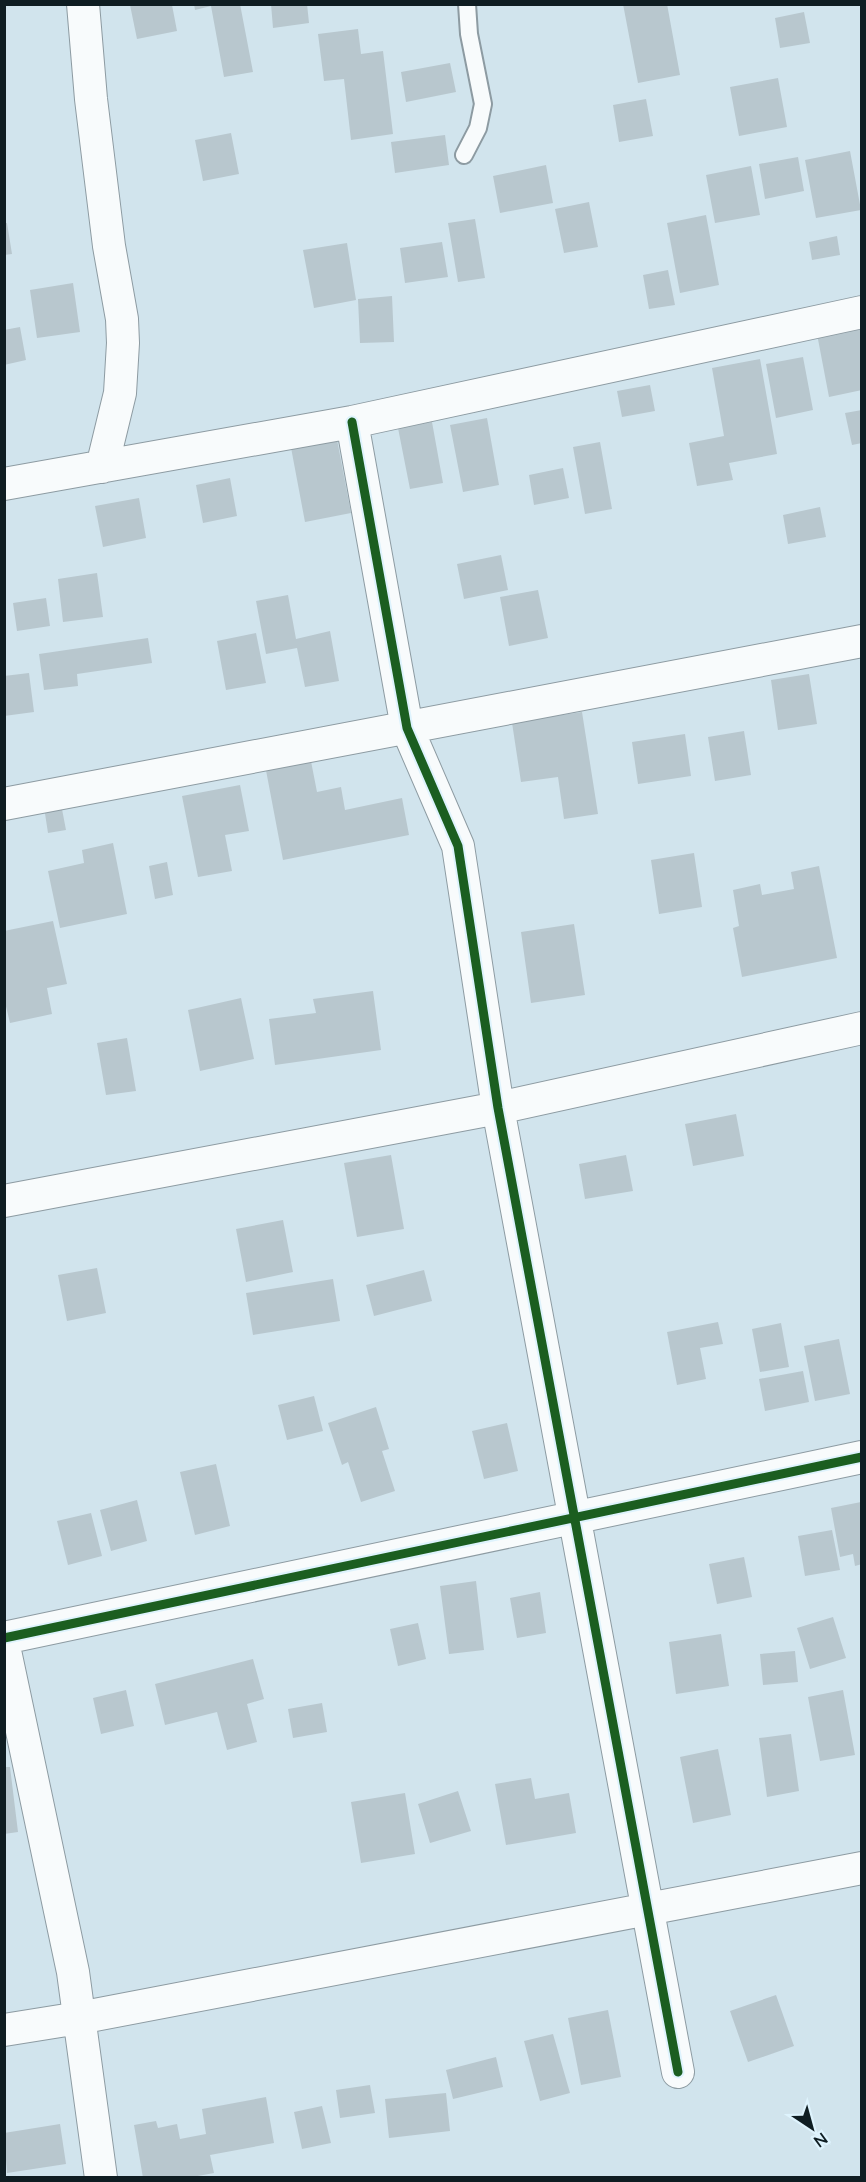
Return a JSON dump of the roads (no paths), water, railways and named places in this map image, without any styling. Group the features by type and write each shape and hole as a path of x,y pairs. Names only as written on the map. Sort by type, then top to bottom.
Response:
{"street":[{"path":"83,4 91,99 109,246 122,319 123,343 120,393 102,467"},
{"path":"4,484 352,422 861,312"},
{"path":"352,422 407,728 458,846 498,1108 678,2072"},
{"path":"4,804 861,641"},
{"path":"4,1201 498,1108 861,1028"},
{"path":"4,1638 861,1457"},
{"path":"4,1646 73,1972 100,2178"},
{"path":"4,2030 79,2018 861,1868"}],"lane":[{"path":"464,155 478,128 483,104 469,34 467,4"}]}
